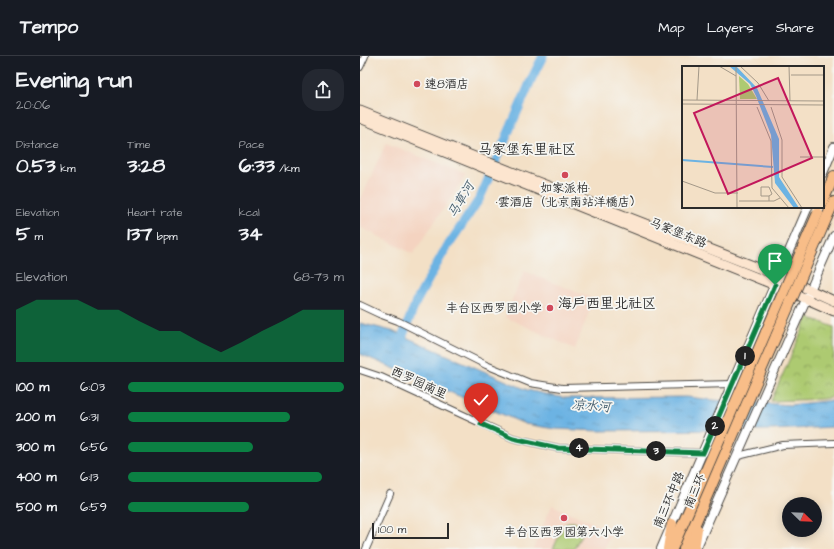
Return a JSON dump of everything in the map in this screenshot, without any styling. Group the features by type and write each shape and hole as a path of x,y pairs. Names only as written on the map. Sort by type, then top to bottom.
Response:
{"highway":[{"path":"824,199 834,176"},
{"name":"南三环","path":"684,549 834,202"},
{"name":"南三环","path":"672,549 714,442 744,386 819,210"},
{"path":"695,549 701,510"},
{"path":"668,549 672,524"}],"main road":[{"path":"360,111 476,161"},
{"path":"360,118 515,176"},
{"name":"马家堡东路","path":"515,176 779,276 834,311"},
{"name":"马家堡东路","path":"515,176 775,285 834,301"}],"street":[{"path":"360,67 365,56"},
{"path":"824,171 834,147"},
{"name":"南三环中路","path":"661,549 703,453 714,442 733,384 808,208"},
{"path":"695,549 738,456 791,331 834,236"},
{"path":"360,305 398,321 486,365 530,383 562,388 733,384"},
{"path":"760,318 791,331"},
{"name":"西罗园南里","path":"360,370 381,377 513,438 558,448 703,453"},
{"path":"738,456 783,445 834,443"},
{"path":"366,549 390,494"}],"shaded area":[{"path":"386,143 466,175 413,254 360,227 360,201"},
{"name":"丰台区西罗园小学","path":"524,271 594,299 575,349 505,317"},
{"name":"丰台区西罗园第六小学","path":"552,505 612,531 604,549 533,549"}],"green space":[{"path":"808,317 834,327 834,397 822,399 771,401"},
{"path":"569,522 575,522 583,531 574,549 553,549 564,525"}],"water":[{"name":"凉水河","path":"360,323 392,331 527,390 564,398 687,397 790,405 834,400 834,427 769,430 600,431 555,429 525,424 360,354"}],"waterway":[{"name":"马草河","path":"398,348 416,302 443,253 480,198 543,56"}],"place":[{"name":"速8酒店","path":"417,84"},
{"name":"如家派柏· ·雲酒店（北京南站洋橋店)","path":"565,175"},
{"name":"丰台区西罗园小学","path":"550,308"},
{"name":"丰台区西罗园第六小学","path":"564,518"}],"district":[{"name":"马家堡东里社区","path":"527,150"},
{"name":"海户西里北社区","path":"607,304"}],"route":[{"path":"481,424 513,438 558,448 703,453 775,285"}]}
